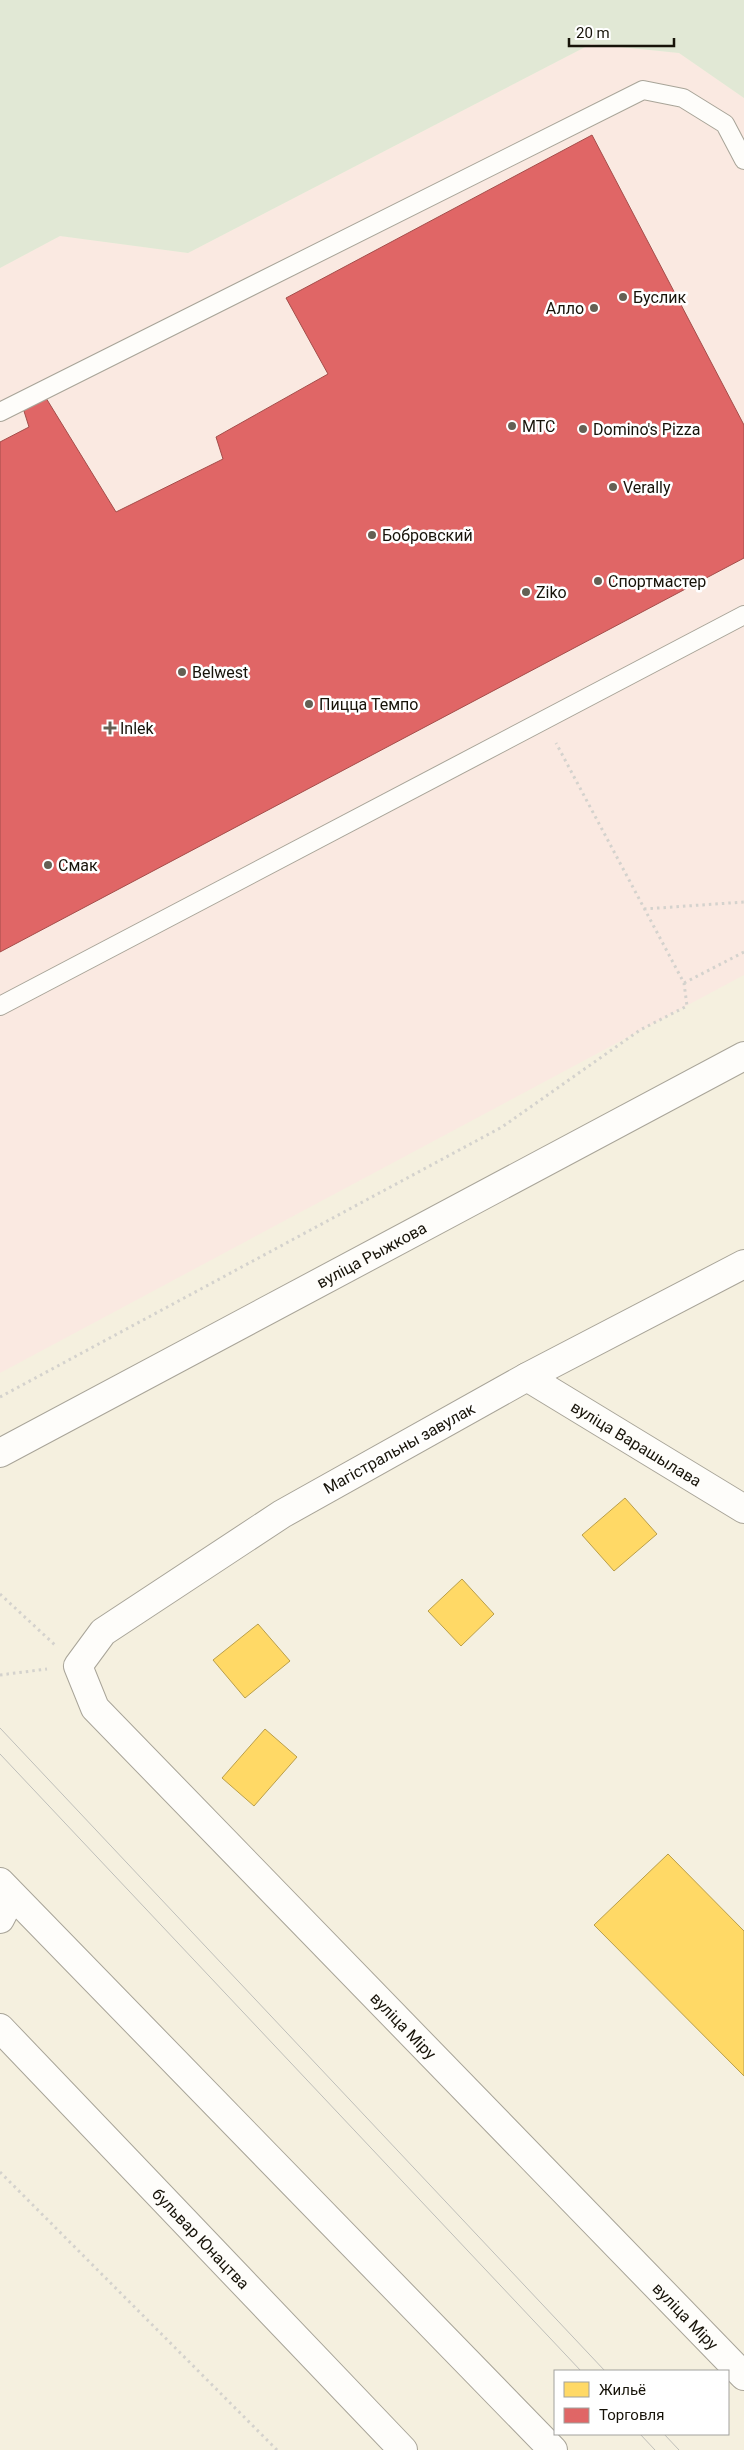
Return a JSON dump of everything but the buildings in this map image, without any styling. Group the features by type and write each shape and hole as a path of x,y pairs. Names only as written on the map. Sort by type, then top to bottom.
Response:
{"street":[{"name":"вуліца Рыжкова","path":"0,1453 744,1056"},
{"name":"Магістральны завулак","path":"78,1666 103,1632 282,1514 527,1377 744,1264"},
{"name":"вуліца Варашылава","path":"527,1377 744,1509"},
{"name":"вуліца Міру","path":"78,1666 95,1708 744,2376"},
{"path":"4,1899 553,2450"},
{"name":"бульвар Юнацтва","path":"0,2028 403,2450"}],"lane":[{"path":"0,412 643,90 683,98 725,124 744,160"},
{"path":"0,1006 744,615"}],"path":[{"path":"644,909 744,902"},
{"path":"0,1397 502,1127 640,1030 687,1006 684,983 642,905"},
{"path":"684,983 744,952"},
{"path":"0,1594 78,1666"},
{"path":"0,1674 78,1666"},
{"path":"0,2172 277,2450"}],"shaded area":[{"path":"591,44 679,53 744,98 744,975 0,1373 0,268 60,236 188,253"}],"green space":[{"path":"0,0 744,0 744,98 679,53 591,44 188,253 60,236 0,268"}],"tram line":[{"path":"0,1728 604,2370"},
{"path":"0,1754 580,2370"},
{"path":"641,2435 655,2450"},
{"path":"665,2435 679,2450"}],"place":[{"name":"Буслик","path":"623,297"},
{"name":"Алло","path":"594,308"},
{"name":"МТС","path":"512,426"},
{"name":"Domino's Pizza","path":"583,429"},
{"name":"Verally","path":"613,487"},
{"name":"Бобровский","path":"372,535"},
{"name":"Спортмастер","path":"598,581"},
{"name":"Ziko","path":"526,592"},
{"name":"Belwest","path":"182,672"},
{"name":"Пицца Темпо","path":"309,704"},
{"name":"Inlek","path":"110,728"},
{"name":"Смак","path":"48,865"}]}
